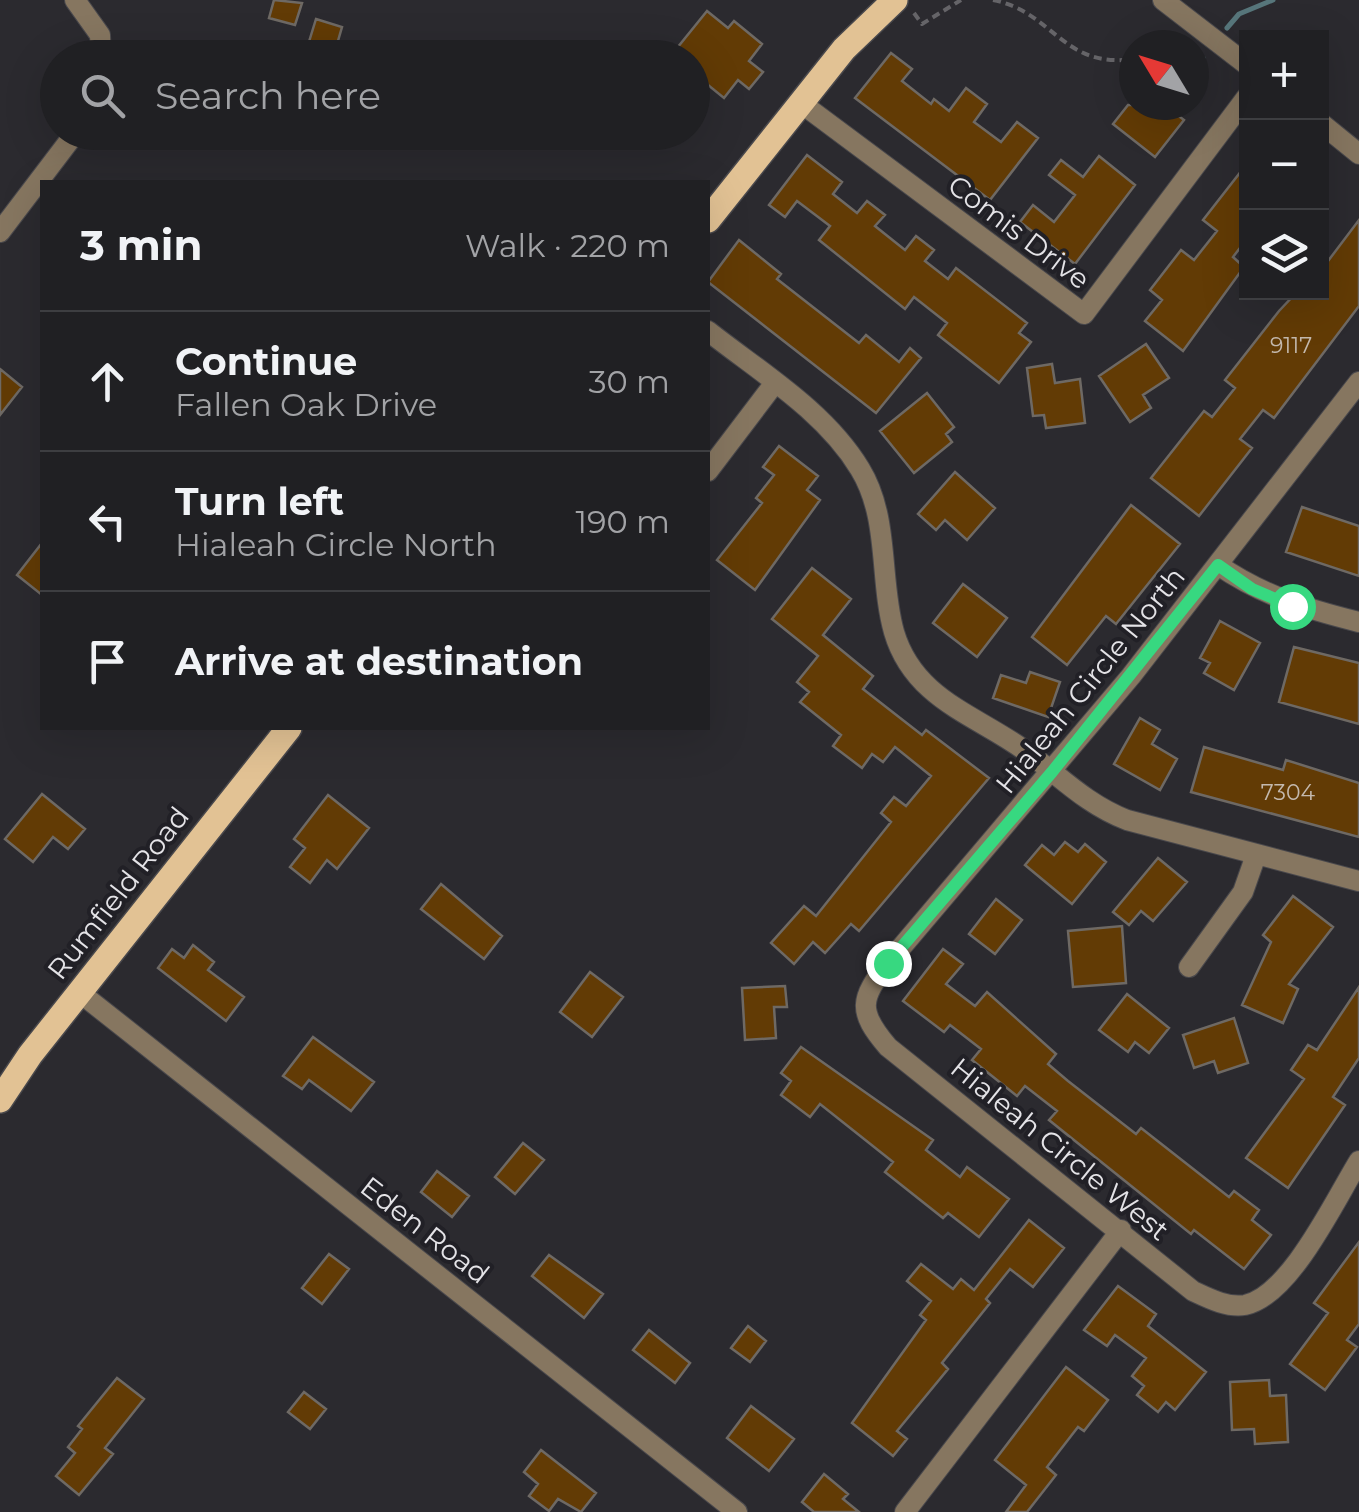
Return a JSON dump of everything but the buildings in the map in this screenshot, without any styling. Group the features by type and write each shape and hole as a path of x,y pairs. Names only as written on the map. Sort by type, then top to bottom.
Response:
{"main road":[{"path":"710,217 844,49 896,0"},
{"name":"Rumfield Road","path":"0,1100 79,992 288,730"}],"street":[{"path":"75,0 100,40"},
{"path":"1176,3 1239,58"},
{"name":"Comis Drive","path":"801,103 1084,314 1239,107"},
{"path":"1329,130 1359,154"},
{"path":"0,232 62,150"},
{"path":"710,333 823,422 863,473 882,537 886,600 895,638 928,688 960,714 995,732 1052,772 1072,791 1112,814 1359,881"},
{"name":"Hialeah Circle North","path":"864,1009 868,988 1052,772 1359,382"},
{"path":"710,468 774,384"},
{"path":"1218,565 1252,589 1292,606 1359,622"},
{"path":"1189,966 1243,892 1256,855"},
{"name":"Eden Road","path":"79,992 737,1512"},
{"name":"Hialeah Circle West","path":"864,1009 871,1027 888,1047 1193,1291 1217,1302 1242,1306 1266,1298 1283,1281 1359,1162"},
{"path":"905,1512 1121,1230"}],"path":[{"path":"904,0 922,24 961,0"},
{"path":"993,0 1024,9 1077,54 1119,61"}],"waterway":[{"path":"1227,28 1239,14 1273,0"}],"route":[{"path":"888,963 1052,772 1218,565 1252,589 1292,606"}]}
